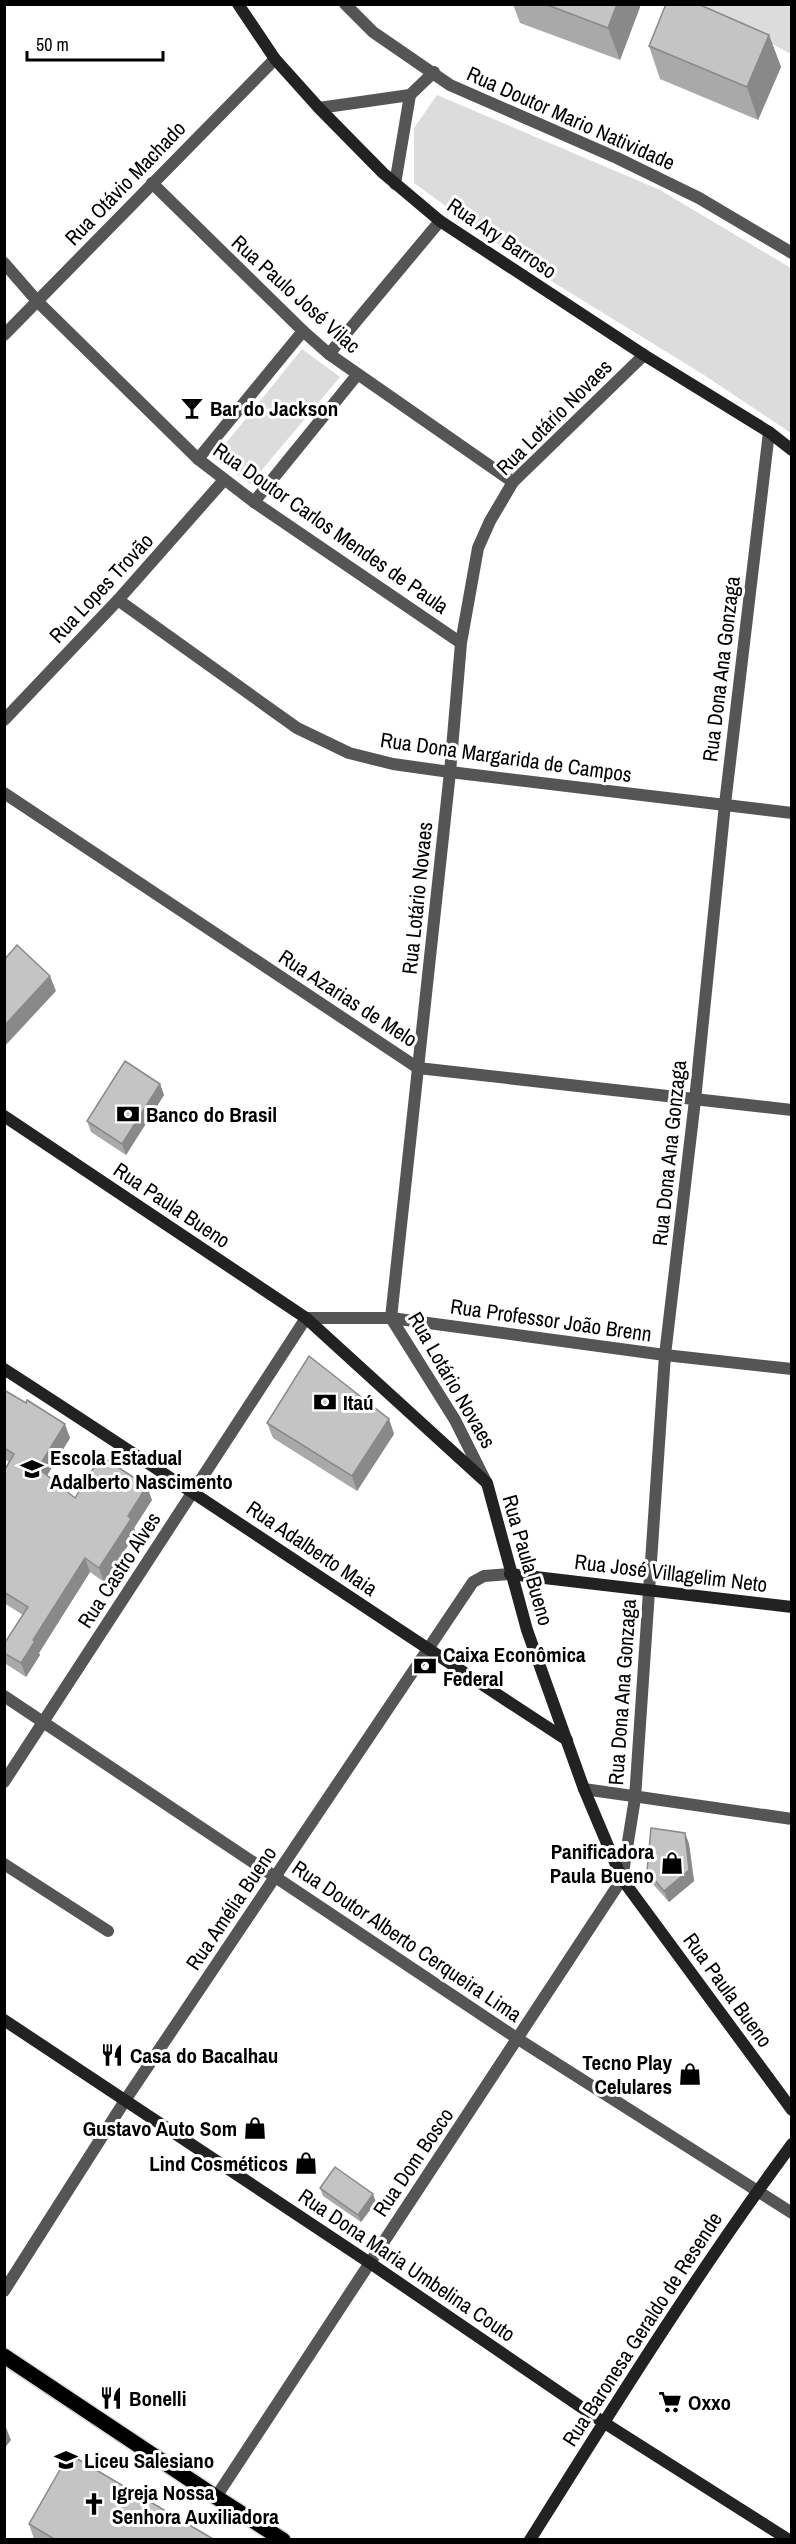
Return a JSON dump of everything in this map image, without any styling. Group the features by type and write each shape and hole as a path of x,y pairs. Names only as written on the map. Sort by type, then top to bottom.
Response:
{"main road":[{"name":"Rua Ary Barroso","path":"237,4 274,59 319,108 395,184 440,221 644,355 769,432 792,450"},
{"name":"Rua Paula Bueno","path":"4,1116 306,1318 487,1483 527,1630 584,1790 622,1879 792,2110"},
{"name":"Rua Adalberto Maia","path":"4,1369 194,1492 567,1740"},
{"name":"Rua José Villagelim Neto","path":"510,1574 792,1607"},
{"name":"Rua Dona Maria Umbelina Couto","path":"4,2020 126,2099 603,2422 789,2540"},
{"name":"Rua Baronesa Geraldo de Resende","path":"530,2540 603,2422 756,2192 792,2144"},
{"path":"4,2356 283,2540"}],"street":[{"name":"Rua Doutor Mario Natividade","path":"345,4 373,32 450,85 617,158 699,198 792,254"},
{"name":"Rua Otávio Machado","path":"4,335 274,59"},
{"path":"319,108 410,95 434,72"},
{"path":"395,184 410,95"},
{"name":"Rua Paulo José Vilac","path":"152,183 303,332 329,354 513,482"},
{"path":"329,354 440,221"},
{"name":"Rua Doutor Carlos Mendes de Paula","path":"4,263 38,302 198,459 254,502 461,643"},
{"path":"198,459 303,332"},
{"name":"Rua Lotário Novaes","path":"487,1483 455,1420 391,1318 450,772 461,643 478,548 490,521 513,482 644,355"},
{"path":"254,502 357,375"},
{"name":"Rua Dona Ana Gonzaga","path":"622,1879 635,1798 665,1355 695,1100 725,804 769,432"},
{"name":"Rua Lopes Trovão","path":"4,720 118,600 224,480"},
{"name":"Rua Dona Margarida de Campos","path":"118,600 297,728 349,753 393,764 450,772 792,813"},
{"name":"Rua Azarias de Melo","path":"4,793 418,1068 792,1110"},
{"name":"Rua Professor João Brenn","path":"306,1318 391,1318 665,1355 792,1369"},
{"name":"Rua Castro Alves","path":"4,1782 306,1318"},
{"name":"Rua Amélia Bueno","path":"4,2291 126,2099 473,1582 484,1576 510,1574"},
{"name":"Rua Doutor Alberto Cerqueira Lima","path":"4,1696 518,2039 792,2213"},
{"path":"584,1790 792,1819"},
{"path":"4,1863 108,1931"},
{"name":"Rua Dom Bosco","path":"216,2497 622,1879"}],"shaded area":[{"path":"699,5 791,5 791,54"},
{"path":"437,95 660,190 791,268 791,433 704,375 535,271 414,183 414,128"},
{"path":"302,349 340,377 250,484 214,458"}],"building":[{"path":"545,4 617,4 608,28"},
{"path":"666,4 698,4 769,35 747,87 649,46"},
{"path":"17,945 50,976 4,1026 4,960"},
{"name":"Banco do Brasil","path":"125,1061 160,1084 122,1144 87,1121"},
{"name":"Itaú","path":"309,1356 389,1419 352,1476 267,1423"},
{"path":"4,1390 26,1403 27,1400 65,1424 38,1468 75,1498 101,1456 147,1486 128,1516 131,1519 99,1568 85,1558 21,1663 4,1653 4,1644 28,1607 4,1592 4,1471 14,1454 4,1448"},
{"name":"Panificadora Paula Bueno","path":"651,1828 685,1833 689,1870 664,1891 647,1871"},
{"path":"335,2167 373,2194 358,2215 320,2188"},
{"name":"Igreja Nossa Senhora Auxiliadora","path":"69,2454 215,2540 56,2540 29,2524"}],"place":[{"name":"Bar do Jackson","path":"192,408"},
{"name":"Banco do Brasil","path":"128,1114"},
{"name":"Itaú","path":"325,1402"},
{"name":"Escola Estadual Adalberto Nascimento","path":"32,1469"},
{"name":"Caixa Econômica Federal","path":"425,1666"},
{"name":"Panificadora Paula Bueno","path":"672,1863"},
{"name":"Casa do Bacalhau","path":"112,2055"},
{"name":"Tecno Play Celulares","path":"690,2074"},
{"name":"Gustavo Auto Som","path":"255,2128"},
{"name":"Lind Cosméticos","path":"306,2163"},
{"name":"Bonelli","path":"111,2398"},
{"name":"Oxxo","path":"670,2402"},
{"name":"Liceu Salesiano","path":"66,2460"},
{"name":"Igreja Nossa Senhora Auxiliadora","path":"94,2504"}]}
